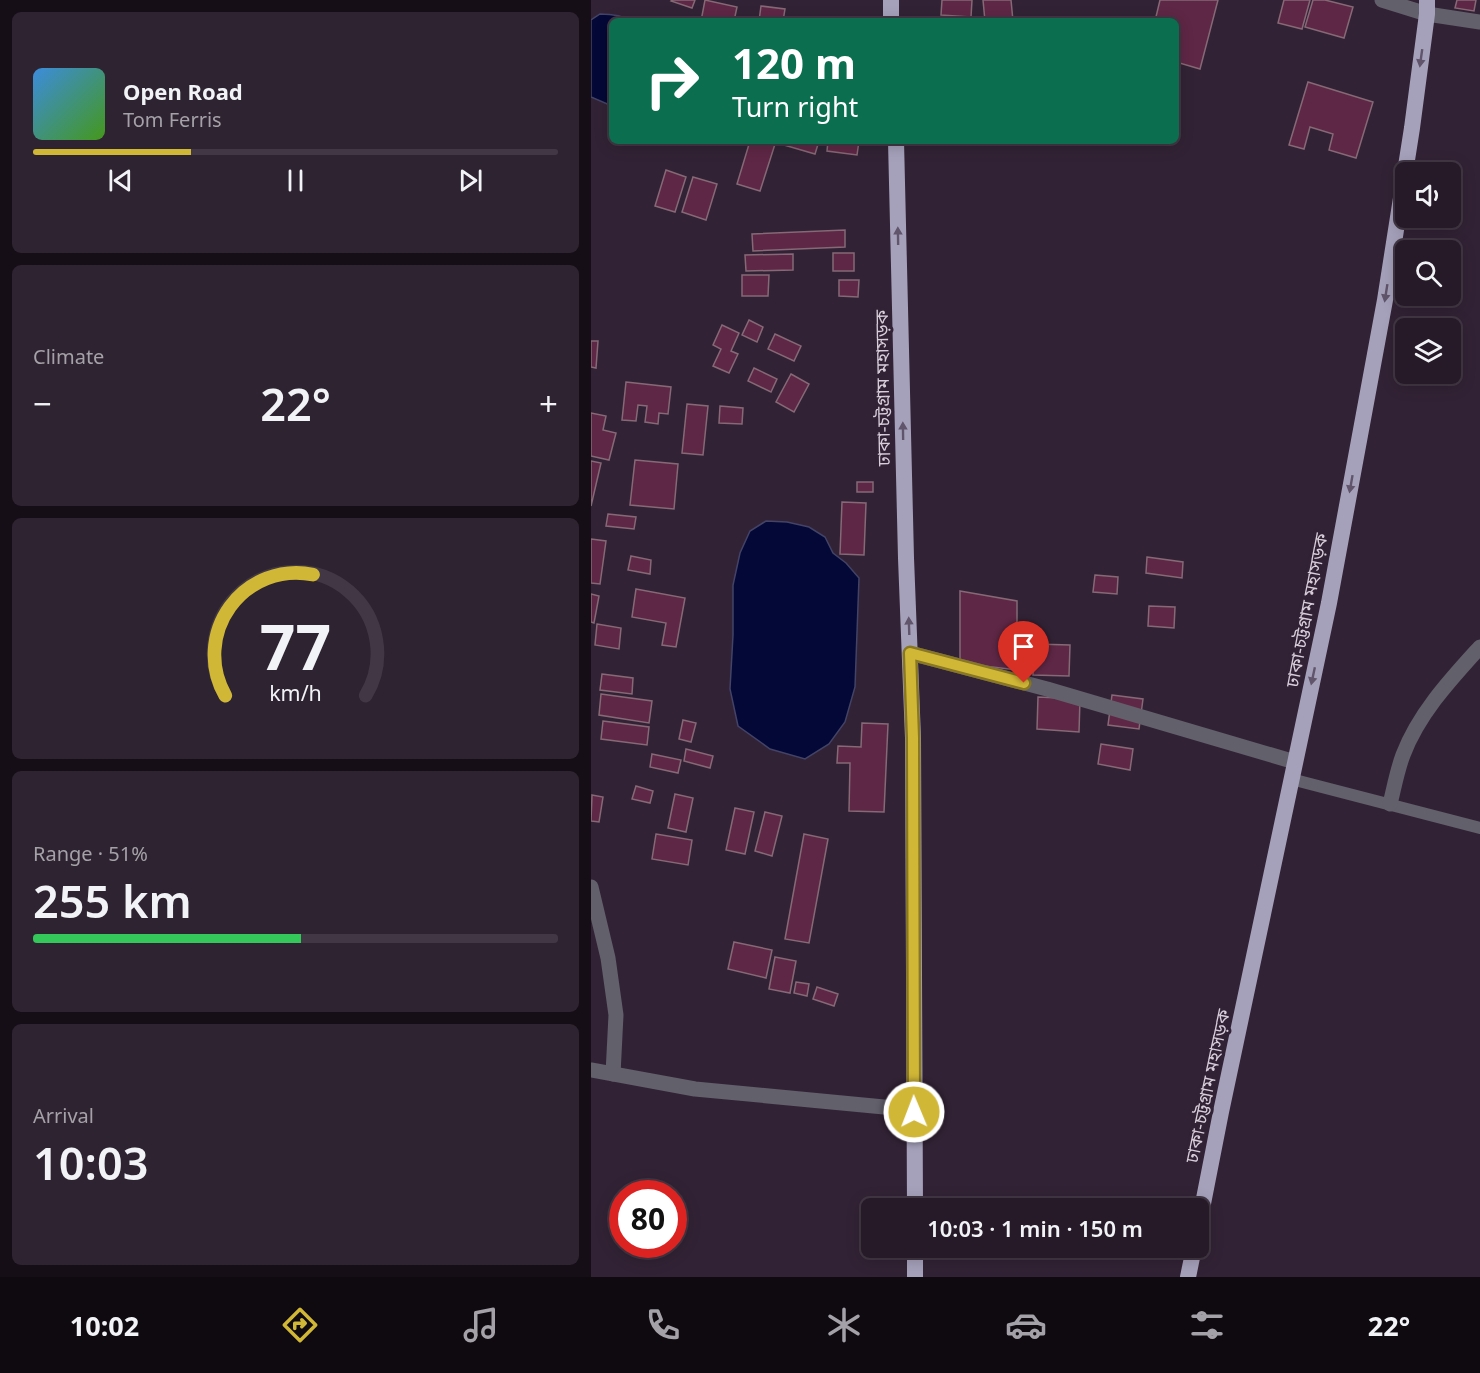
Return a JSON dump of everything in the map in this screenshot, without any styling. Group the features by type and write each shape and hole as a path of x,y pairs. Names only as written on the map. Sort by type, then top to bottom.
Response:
{"highway":[{"path":"891,0 891,18"},
{"name":"ঢাকা-চট্টগ্রাম মহাসড়ক","path":"1204,1198 1329,603 1385,300 1412,128 1427,7"},
{"name":"ঢাকা-চট্টগ্রাম মহাসড়ক","path":"895,144 913,738 915,1198"},
{"path":"915,1258 915,1277"},
{"path":"1188,1277 1192,1258"}],"street":[{"path":"1382,0 1427,7 1480,22"},
{"path":"1390,804 1403,756 1418,725 1445,685 1480,647"},
{"path":"910,653 1047,689 1295,762"},
{"path":"591,887 608,958 616,1015 613,1074"},
{"path":"591,1070 695,1089 884,1107 914,1112"}],"lane":[{"path":"1291,779 1480,828"}],"shaded area":[{"path":"600,14 626,18 609,18 609,105 591,97 591,20"},
{"path":"766,521 787,522 809,527 825,537 833,553 846,563 859,578 855,687 845,722 829,744 805,759 770,749 738,726 730,689 733,585 740,553 750,531"}],"building":[{"path":"672,0 695,0 692,8"},
{"path":"705,0 737,7 735,18 702,18"},
{"path":"942,0 972,0 971,17 941,15"},
{"path":"983,0 1011,0 1013,18 985,18"},
{"path":"1160,0 1218,0 1200,69 1179,63 1179,18 1156,18"},
{"path":"1284,0 1310,0 1302,29 1278,23"},
{"path":"1313,0 1325,0 1353,7 1344,38 1305,27"},
{"path":"1457,0 1476,0 1474,11 1455,8"},
{"path":"761,6 785,9 784,18 759,18"},
{"path":"1308,82 1373,102 1356,158 1329,150 1333,134 1310,127 1304,149 1289,145"},
{"path":"749,144 775,144 760,191 737,184"},
{"path":"784,144 818,144 815,154"},
{"path":"828,144 859,144 857,155 827,151"},
{"path":"666,170 686,177 675,212 655,206"},
{"path":"693,177 717,184 706,220 682,212"},
{"path":"845,230 845,247 753,251 752,234"},
{"path":"833,253 854,253 854,271 833,271"},
{"path":"793,254 793,270 746,271 745,255"},
{"path":"742,275 769,275 768,296 742,296"},
{"path":"839,280 859,280 858,297 839,296"},
{"path":"749,320 763,327 757,342 742,335"},
{"path":"722,325 739,333 731,351 738,354 729,373 713,366 721,349 713,345"},
{"path":"775,334 801,346 794,361 768,349"},
{"path":"591,341 598,341 596,368 591,367"},
{"path":"754,368 777,379 771,392 748,381"},
{"path":"791,374 809,384 794,412 776,402"},
{"path":"626,382 671,387 668,414 659,413 658,424 645,422 647,406 638,405 636,421 622,420"},
{"path":"687,404 708,406 703,455 682,453"},
{"path":"720,406 743,408 742,424 719,423"},
{"path":"591,413 606,416 603,430 616,433 609,460 591,456"},
{"path":"635,460 678,464 674,509 630,505"},
{"path":"591,461 601,463 591,506"},
{"path":"857,482 873,482 873,492 857,492"},
{"path":"842,502 866,503 864,555 840,554"},
{"path":"608,514 636,517 634,529 606,526"},
{"path":"591,539 606,541 600,584 591,583"},
{"path":"631,556 651,560 650,574 628,570"},
{"path":"1147,557 1183,562 1182,578 1146,573"},
{"path":"1095,575 1118,577 1117,594 1093,592"},
{"path":"636,589 685,598 676,647 662,645 666,623 632,617"},
{"path":"960,591 1017,601 1017,670 960,663"},
{"path":"591,594 599,596 594,623 591,622"},
{"path":"1149,606 1175,607 1174,628 1148,626"},
{"path":"597,624 621,628 619,649 595,645"},
{"path":"1034,644 1070,645 1069,676 1033,675"},
{"path":"602,674 633,678 632,694 600,690"},
{"path":"601,694 652,701 649,723 599,715"},
{"path":"1112,695 1143,699 1139,729 1108,725"},
{"path":"1038,697 1080,699 1079,732 1037,729"},
{"path":"683,720 696,723 691,742 679,739"},
{"path":"603,721 649,727 647,745 601,739"},
{"path":"862,723 888,724 884,812 849,811 850,763 837,763 838,746 861,747"},
{"path":"1101,744 1133,749 1130,770 1098,764"},
{"path":"686,749 713,756 710,768 684,761"},
{"path":"652,754 681,760 678,773 650,767"},
{"path":"636,786 653,791 650,803 632,799"},
{"path":"675,794 693,798 686,832 668,828"},
{"path":"592,795 603,797 599,822 591,821"},
{"path":"735,808 754,812 745,854 726,850"},
{"path":"765,812 782,816 772,856 755,851"},
{"path":"656,834 692,840 688,865 652,859"},
{"path":"804,834 828,839 809,943 785,939"},
{"path":"734,942 772,950 766,978 728,969"},
{"path":"775,957 796,961 790,993 769,989"},
{"path":"796,982 809,984 807,996 794,993"},
{"path":"817,987 838,994 834,1006 813,999"}],"route":[{"path":"914,1112 913,738 910,653 1024,683"}]}
